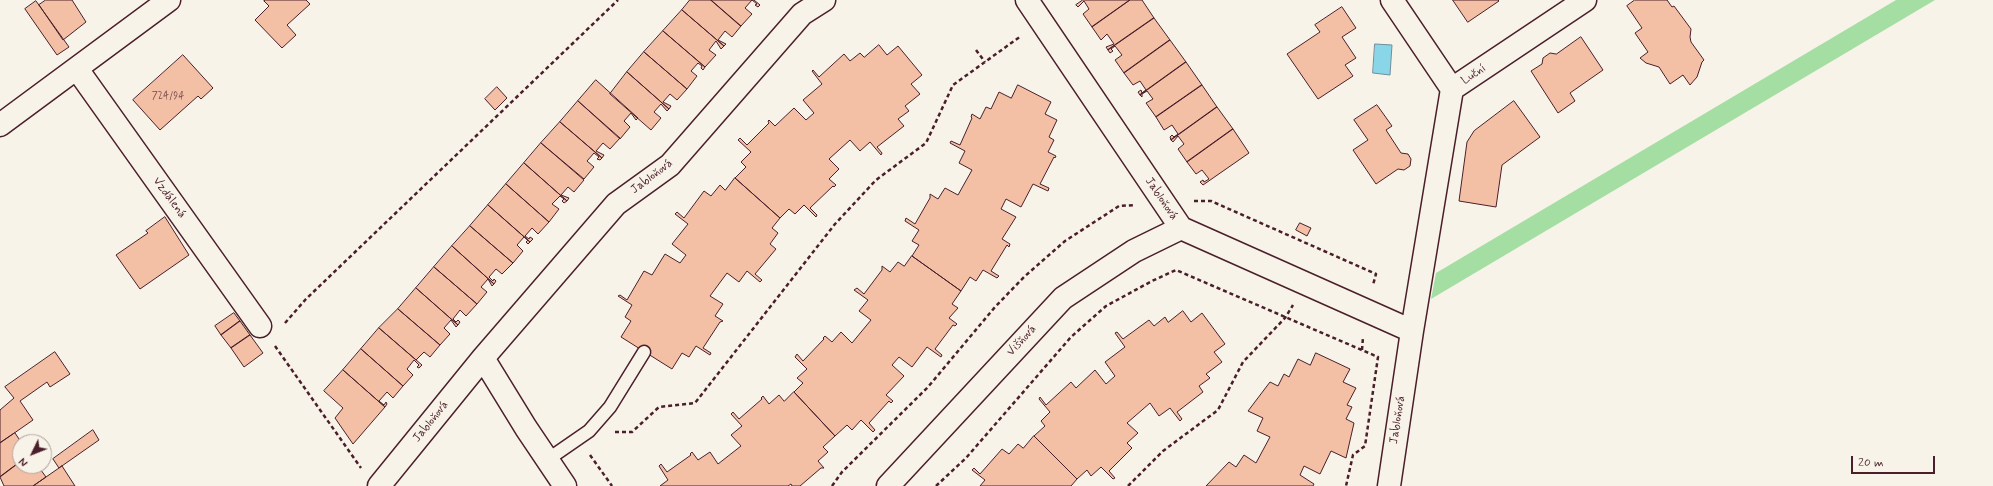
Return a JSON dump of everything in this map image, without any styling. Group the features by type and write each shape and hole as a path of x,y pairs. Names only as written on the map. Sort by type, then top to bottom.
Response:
{"street":[{"path":"0,125 170,0"},
{"name":"Jabloňová","path":"372,480 483,358 616,204 670,165 802,14 824,0"},
{"name":"Jabloňová","path":"1027,0 1181,228 1412,331"},
{"name":"Luční","path":"1392,0 1452,89 1585,0"},
{"name":"Vzdálená","path":"77,69 265,332"},
{"name":"Jabloňová","path":"1389,486 1412,331 1452,89"},
{"name":"Višňová","path":"888,486 1063,298 1134,251 1181,228"},
{"path":"483,358 563,483"}],"lane":[{"path":"547,460 589,431 605,413 644,352"}],"path":[{"path":"372,480 265,332 306,299 618,0"},
{"path":"610,437 615,432 632,432 659,407 695,403 835,224 876,180 926,143 953,85 1042,22"},
{"path":"976,50 985,62"},
{"path":"936,486 966,458 1071,337 1106,306 1176,270 1378,357 1365,446 1353,455 1346,486"},
{"path":"1128,486 1163,451 1218,410 1243,362 1286,318 1306,284"},
{"path":"563,483 595,450"},
{"path":"590,454 612,486"}],"green space":[{"path":"1896,0 1935,0 1431,299 1436,273"}],"water":[{"path":"1375,44 1392,45 1390,75 1373,73"}],"building":[{"path":"46,0 72,0 86,22 63,40 39,5"},
{"path":"306,0 310,4 287,25 296,35 282,48 255,20 269,6 264,1"},
{"path":"690,0 711,0 741,26 732,37 725,31 718,40 726,44 724,46 682,10"},
{"path":"711,0 752,0 745,8 752,14 741,26"},
{"path":"752,0 754,0 760,5 758,7"},
{"path":"1083,0 1130,0 1092,27 1083,14 1089,9 1084,1 1078,7 1076,5"},
{"path":"1130,0 1142,0 1154,18 1108,50 1106,47 1114,44 1107,34 1101,40 1092,27"},
{"path":"1453,0 1498,0 1499,1 1468,22"},
{"path":"1635,0 1667,0 1672,7 1674,6 1691,29 1691,42 1704,60 1697,77 1690,85 1683,75 1670,84 1659,67 1646,63 1640,58 1648,52 1635,33 1642,28 1627,6"},
{"path":"36,1 69,47 57,55 25,9"},
{"path":"1342,7 1356,28 1342,37 1356,58 1345,65 1353,76 1318,99 1287,54 1320,32 1315,25"},
{"path":"682,10 724,46 721,49 716,41 709,50 716,55 705,67 663,31"},
{"path":"1154,18 1170,40 1124,73 1115,60 1122,55 1115,46 1111,49 1113,51 1110,53 1108,50"},
{"path":"663,31 705,67 703,70 701,68 702,66 698,63 691,71 697,76 687,89 644,52"},
{"path":"1581,37 1603,70 1570,93 1575,101 1558,113 1531,71 1542,64 1543,58 1550,53 1556,54"},
{"path":"1170,40 1186,62 1140,95 1138,92 1141,90 1142,93 1146,90 1140,81 1133,85 1124,73"},
{"path":"879,45 887,55 898,46 922,75 911,84 920,94 905,106 909,111 898,119 904,126 877,147 882,153 881,155 870,142 860,151 850,140 829,159 839,169 829,179 836,185 834,187 833,186 810,208 817,215 816,217 804,205 795,214 789,209 780,218 735,178 746,167 741,162 751,152 738,140 740,138 747,145 769,123 769,120 775,126 794,108 806,120 814,113 803,100 822,84 812,71 813,70 819,77 844,54 850,61 860,53 864,57"},
{"path":"644,52 687,89 677,100 670,94 663,102 671,106 669,109 627,72"},
{"path":"183,55 213,88 201,99 198,96 160,130 133,100"},
{"path":"1186,62 1202,85 1156,117 1146,103 1153,99 1147,91 1142,94 1142,97 1140,95"},
{"path":"627,72 669,109 667,111 661,104 654,112 661,118 651,130 610,94"},
{"path":"596,80 638,118 636,120 631,113 624,121 630,127 620,139 578,101"},
{"path":"1018,85 1051,102 1045,114 1057,120 1049,137 1054,140 1048,152 1056,156 1055,158 1054,157 1040,184 1049,188 1048,191 1033,184 1021,207 1006,199 1001,209 1016,217 1002,239 1010,244 1009,247 1007,245 991,271 999,276 997,278 983,270 976,281 970,277 961,291 912,256 919,245 912,241 919,230 905,221 906,218 915,224 930,198 930,194 938,199 945,188 958,195 972,170 959,163 965,151 950,143 951,141 960,145 972,118 972,114 980,119 986,107 991,109 999,92 1011,98"},
{"path":"1202,85 1217,107 1171,140 1170,137 1172,135 1174,137 1178,134 1172,125 1164,130 1156,117"},
{"path":"497,87 507,98 495,110 485,99"},
{"path":"578,101 620,138 610,149 603,143 596,151 604,155 602,158 560,122"},
{"path":"1514,101 1540,137 1502,165 1496,207 1459,201 1467,142 1474,131"},
{"path":"1377,105 1392,126 1386,130 1401,153 1408,154 1411,159 1410,166 1404,170 1398,169 1376,184 1353,150 1368,140 1354,120"},
{"path":"1217,107 1233,129 1187,162 1178,149 1184,144 1178,136 1173,142 1171,140"},
{"path":"560,122 602,158 600,160 597,159 599,157 594,153 587,161 594,167 584,179 541,143"},
{"path":"1233,129 1249,153 1203,185 1200,182 1203,180 1204,182 1209,179 1202,170 1196,174 1187,162"},
{"path":"541,143 584,180 574,192 568,187 561,195 569,198 567,201 524,163"},
{"path":"524,163 567,201 564,203 562,201 564,199 560,196 552,204 559,209 549,222 506,184"},
{"path":"735,178 780,218 772,228 778,233 770,244 776,249 755,274 762,280 760,282 747,271 739,282 727,273 710,296 723,304 715,316 723,321 720,322 703,348 711,353 710,355 696,346 689,357 682,353 672,369 621,337 631,321 625,317 632,305 618,296 620,295 627,300 644,271 652,275 665,254 680,263 686,255 672,244 688,224 675,214 677,212 684,218 704,191 711,196 720,185 725,190"},
{"path":"506,184 549,222 538,234 532,228 525,236 529,239 530,237 533,239 530,242 488,205"},
{"path":"488,205 524,237 517,245 523,251 513,263 470,226"},
{"path":"165,217 189,255 140,289 116,255 148,233 146,231"},
{"path":"1300,223 1311,228 1307,236 1296,230"},
{"path":"470,226 513,263 502,274 496,269 489,277 493,281 494,279 496,281 494,284 452,246"},
{"path":"452,246 494,284 492,286 488,279 481,287 487,292 477,304 434,267"},
{"path":"912,256 961,291 952,304 958,308 949,318 957,324 955,326 953,325 935,349 942,355 941,357 927,347 912,367 899,357 892,365 904,376 886,395 893,401 891,403 889,401 869,423 875,430 873,432 861,420 852,430 847,425 835,436 794,392 803,383 797,378 807,369 795,357 797,354 803,361 824,339 823,338 825,336 832,342 841,332 852,343 871,320 859,311 868,300 854,290 857,288 864,294 882,270 882,266 890,272 898,262 904,266"},
{"path":"434,267 477,304 466,316 460,310 453,319 456,322 458,320 460,322 458,325 416,288"},
{"path":"416,288 458,325 456,327 451,320 444,328 450,334 440,345 398,309"},
{"path":"398,309 440,345 430,357 424,352 416,360 379,328"},
{"path":"1183,311 1191,322 1202,313 1225,344 1214,352 1222,362 1206,374 1210,378 1199,386 1203,392 1177,412 1182,419 1180,421 1170,408 1159,416 1150,403 1127,423 1138,433 1127,443 1132,448 1109,471 1115,478 1113,479 1101,467 1091,476 1087,470 1077,479 1034,436 1045,426 1041,421 1050,412 1039,399 1040,397 1046,405 1071,382 1076,388 1095,370 1106,384 1115,376 1105,362 1125,347 1115,333 1117,332 1123,339 1149,320 1154,326 1165,317 1168,322"},
{"path":"234,313 240,321 221,335 215,326"},
{"path":"240,321 250,335 231,348 221,335"},
{"path":"379,328 422,365 419,368 417,367 419,365 414,360 407,369 413,375 403,386 361,349"},
{"path":"250,335 263,353 244,367 231,348"},
{"path":"361,349 403,386 393,398 387,392 379,401 384,405 386,402 387,404 385,407 343,370"},
{"path":"55,352 70,374 50,387 47,382 20,401 33,420 0,443 0,410 14,398 5,387"},
{"path":"1316,353 1350,369 1343,382 1356,388 1347,405 1352,407 1346,419 1354,423 1346,458 1331,451 1320,474 1304,466 1300,475 1314,484 1313,486 1206,486 1229,462 1236,467 1244,455 1256,463 1270,437 1257,431 1263,418 1248,411 1270,382 1278,386 1284,374 1289,377 1298,359 1310,365"},
{"path":"343,370 385,407 353,444 335,418 343,408 324,391"},
{"path":"794,392 835,436 823,447 828,452 818,461 824,468 821,468 800,486 792,486 791,484 788,486 660,486 668,480 659,466 661,464 667,472 691,455 690,454 692,452 698,460 710,452 718,464 741,446 731,435 742,426 731,414 733,412 739,419 762,399 761,398 763,396 769,404 779,395 784,401"},
{"path":"93,430 99,440 59,468 53,459"},
{"path":"12,435 12,468 0,477 0,443"},
{"path":"1034,436 1077,479 1071,486 980,486 985,480 972,470 974,468 980,474 1002,449 1009,454 1018,444 1023,448"},
{"path":"62,466 75,486 33,486 52,474"},
{"path":"12,468 12,474 44,474 46,477 33,486 4,486 0,477"}]}
